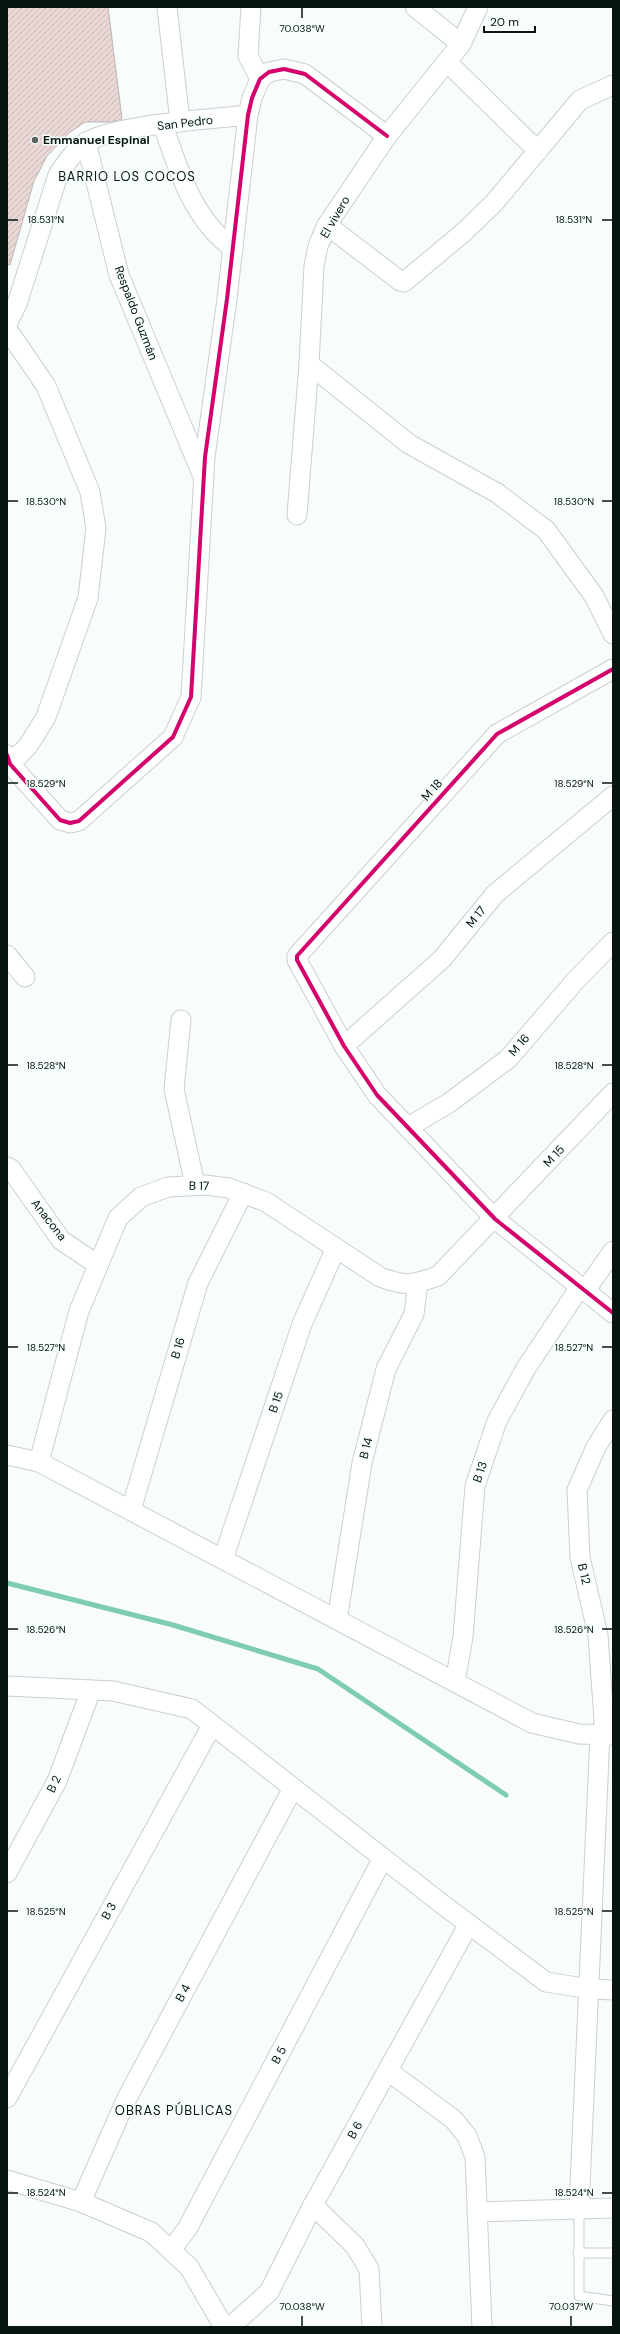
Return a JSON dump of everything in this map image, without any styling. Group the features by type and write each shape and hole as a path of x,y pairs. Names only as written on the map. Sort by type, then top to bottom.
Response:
{"street":[{"path":"167,7 172,124 178,169 190,195 220,239 233,248"},
{"path":"251,7 248,56 260,79"},
{"path":"415,7 461,44"},
{"name":"El vivero","path":"296,515 309,364 314,266 318,246 327,225 387,136 448,63 461,44 478,7"},
{"path":"448,63 538,151"},
{"path":"7,330 46,386 90,492 96,528 88,598 46,717 28,746 9,760 60,820 70,823 80,821 173,737 190,697 204,478 248,116 252,98 260,79 269,72 284,69 305,74 387,136"},
{"path":"327,225 400,281 404,282 472,225 494,204 580,100 613,85"},
{"name":"San Pedro","path":"7,324 17,304 58,175 70,158 86,142 102,134 172,124 248,116"},
{"name":"Respaldo Guzmán","path":"86,142 119,275 204,478"},
{"path":"309,364 409,444 497,493 546,530 594,596 613,634"},
{"name":"M 18","path":"344,1046 297,960 298,952 497,734 613,668"},
{"name":"M 17","path":"344,1046 442,959 495,894 613,796"},
{"name":"M 16","path":"408,1127 449,1103 508,1059 576,980 613,942"},
{"path":"7,955 25,977"},
{"path":"181,1020 174,1089 195,1185"},
{"path":"344,1046 377,1096 495,1219 613,1313"},
{"name":"M 15","path":"495,1219 613,1093"},
{"name":"Anacona","path":"7,1167 61,1240 98,1265"},
{"name":"B 17","path":"39,1462 79,1311 118,1218 140,1197 168,1186 195,1185 229,1188 266,1202 380,1277 400,1285 418,1284 438,1276 495,1219"},
{"name":"B 16","path":"131,1510 198,1283 243,1193"},
{"name":"B 15","path":"222,1559 302,1324 336,1248"},
{"name":"B 13","path":"455,1682 463,1637 474,1486 497,1421 526,1368 583,1289 613,1251"},
{"name":"B 14","path":"337,1620 362,1462 386,1369 414,1314 418,1284"},
{"name":"B 12","path":"579,2208 590,1989 606,1734 604,1720 606,1635 580,1557 577,1490 596,1447 613,1420"},
{"path":"7,1455 39,1462 532,1723 579,1734 606,1734"},
{"path":"7,1686 113,1691 192,1709 383,1858 546,1982 590,1989 613,1990"},
{"name":"B 2","path":"7,1873 57,1780 90,1690"},
{"name":"B 3","path":"7,2098 212,1725"},
{"name":"B 4","path":"81,2202 127,2098 293,1788"},
{"name":"B 5","path":"171,2250 187,2229 383,1858"},
{"name":"B 6","path":"230,2327 269,2292 313,2205 469,1924"},
{"path":"388,2071 453,2119 467,2136 474,2157 482,2327"},
{"path":"7,2180 81,2202 151,2232 189,2267 224,2327"},
{"path":"313,2205 355,2246 369,2269 372,2327"},
{"path":"477,2212 613,2208"}],"lane":[{"path":"579,2208 579,2296 613,2301"},
{"path":"578,2253 613,2253"}],"building":[{"name":"Emmanuel Espinal","path":"7,7 108,7 122,119 111,122 85,122 69,133 47,156 34,181 10,265 7,264"}],"waterway":[{"path":"7,1583 173,1625 318,1669 506,1795"}],"cycle path":[{"path":"7,755 10,764 60,820 70,823 79,821 173,737 191,697 205,457 227,299 248,115 252,98 260,79 269,72 284,69 305,74 387,136"},
{"path":"613,669 497,734 297,956 297,960 344,1046 377,1095 495,1219 613,1313"}],"place":[{"name":"Emmanuel Espinal","path":"35,140"}],"district":[{"name":"BARRIO LOS COCOS","path":"127,176"},
{"name":"OBRAS PÚBLICAS","path":"174,2110"}]}
